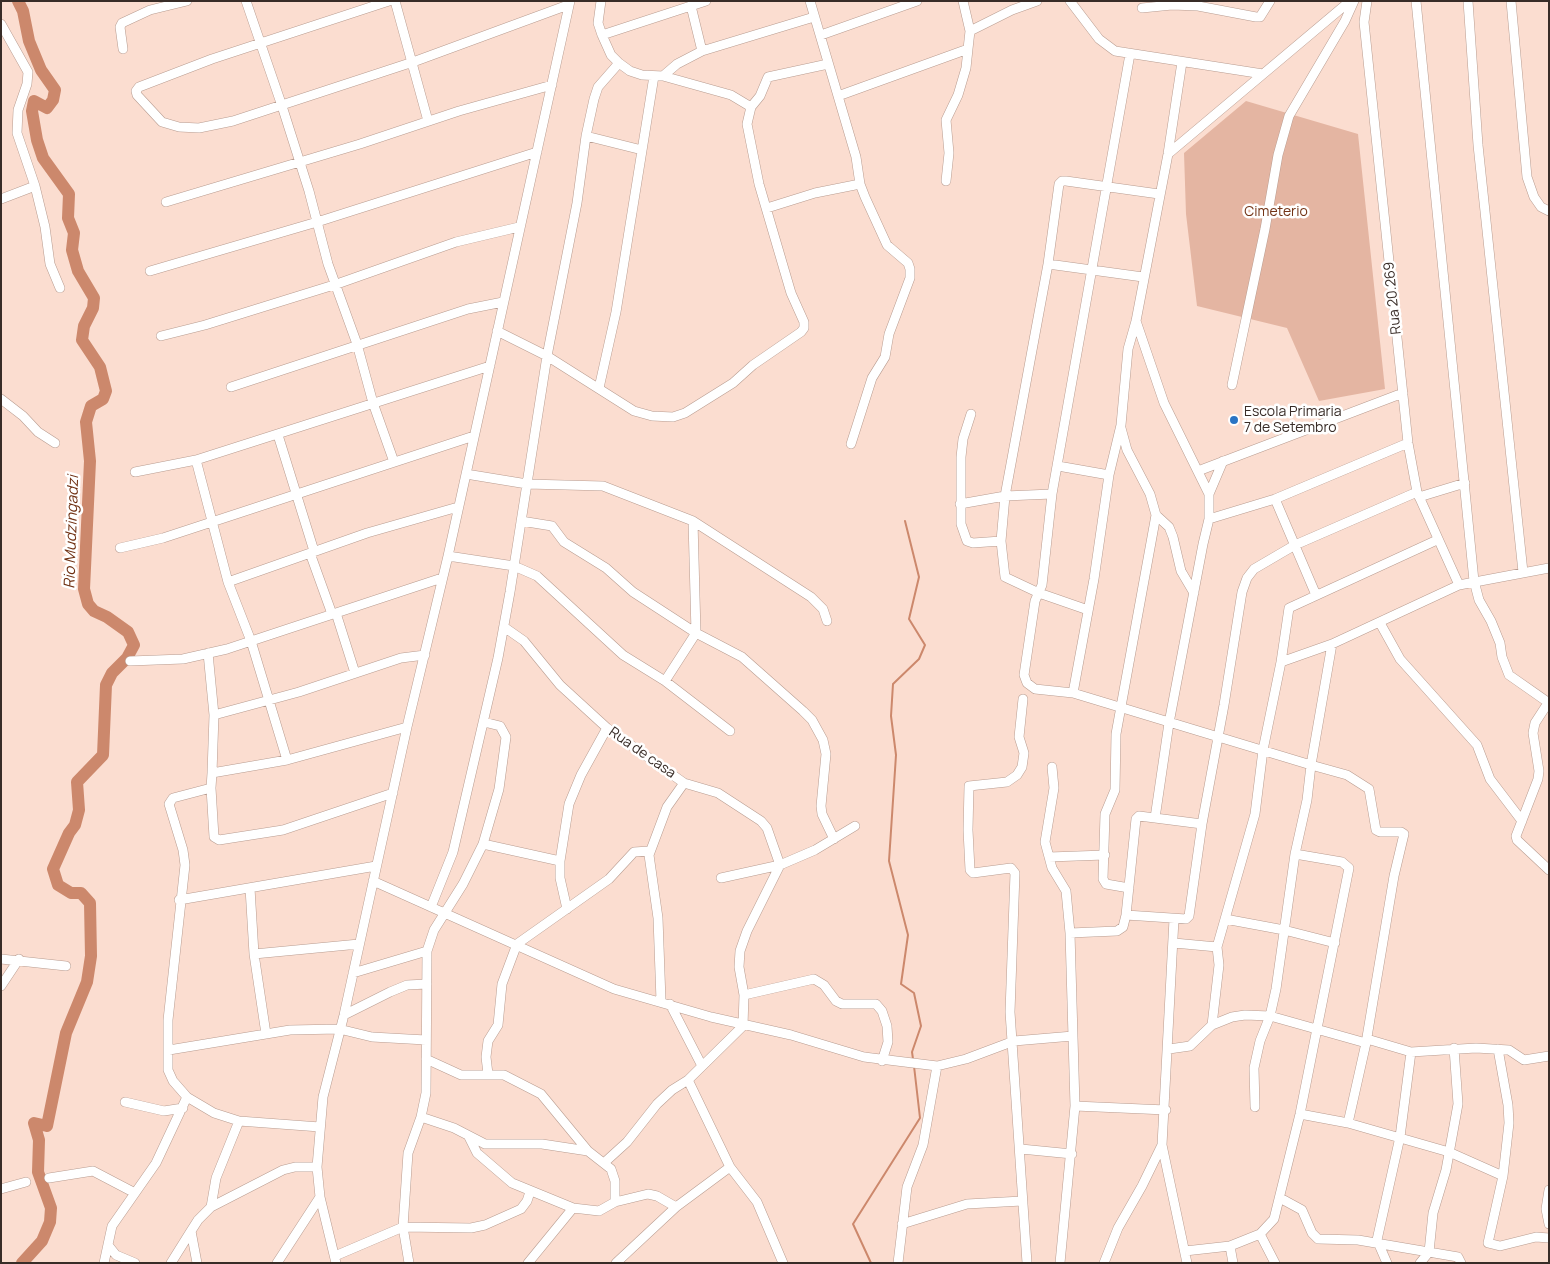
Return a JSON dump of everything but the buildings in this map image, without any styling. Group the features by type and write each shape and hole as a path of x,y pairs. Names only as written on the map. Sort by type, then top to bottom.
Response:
{"street":[{"path":"123,49 120,27 122,23 150,10 187,1"},
{"path":"246,1 259,44 282,106 328,264 337,284 357,344 373,403 394,462"},
{"path":"389,1 212,59 139,88 136,91 137,95 162,122 179,127 199,128 233,121 414,62 569,3"},
{"path":"395,1 414,62 428,121"},
{"path":"601,1 598,23 602,35 611,55 630,71 659,76 731,95 751,107"},
{"path":"602,35 706,1"},
{"path":"810,1 856,157 860,184 887,246 908,263 910,278 889,334 885,357 872,378 851,444"},
{"path":"821,35 917,1"},
{"path":"946,181 949,153 946,120 958,95 966,68 970,31 963,1"},
{"path":"970,31 1012,10 1037,1"},
{"path":"1070,1 1105,45 1115,51 1263,74"},
{"path":"1142,8 1172,5 1198,6 1256,18 1260,17 1270,1"},
{"path":"1168,154 1352,1"},
{"path":"1232,385 1240,356 1278,155 1289,116 1345,21 1352,1"},
{"name":"Rua 20.269","path":"1367,1 1364,22 1408,443 1418,494 1437,540 1459,585"},
{"path":"1416,1 1429,147 1474,581 1479,600 1500,642 1502,657 1509,675 1548,703 1535,723 1533,733 1539,771 1538,779 1516,832 1517,840 1549,870"},
{"path":"1468,1 1478,145 1523,572"},
{"path":"1511,1 1528,177 1534,197 1541,207 1549,211"},
{"path":"530,1192 528,1201 521,1209 485,1226 471,1228 403,1227 335,1260 320,1197 317,1167 323,1097 344,1014 407,727 448,556 569,3"},
{"path":"691,6 702,51"},
{"path":"599,388 616,312 642,150 659,76 702,51 814,17"},
{"path":"1,24 28,72 28,84 18,110 17,133 35,186 45,227 50,264 60,288"},
{"path":"838,96 968,49"},
{"path":"1130,54 1052,494 1042,584 1035,601 1024,675 1027,683 1035,689 1073,693 1347,775 1369,789 1376,830 1380,832 1401,832 1404,834 1394,876 1366,1040 1348,1123"},
{"path":"1073,693 1109,475 1121,425 1128,349 1136,321 1168,154 1182,62"},
{"path":"432,907 453,852 504,627 547,356 577,203 586,136 598,87 619,63"},
{"path":"497,331 547,356 640,414 652,416 679,416 738,380 753,365 802,332 804,322 791,292 749,142 747,124 751,107 760,96 768,77 828,64"},
{"path":"166,202 360,144 428,121 552,85"},
{"path":"586,136 642,150"},
{"path":"150,271 317,222 537,152"},
{"path":"1088,610 1039,594 1006,577 1001,541 1005,496 1048,264 1059,184 1062,181 1066,181 1108,185 1159,194"},
{"path":"767,208 815,193 860,184"},
{"path":"1,199 35,186"},
{"path":"161,336 205,325 337,284 456,242 519,227"},
{"path":"1048,264 1143,277"},
{"path":"231,387 468,309 503,302"},
{"path":"1136,321 1164,403 1208,494 1210,520 1169,723 1155,818"},
{"path":"135,472 196,460 490,366"},
{"path":"1198,470 1403,393"},
{"path":"1,399 23,416 38,432 55,443"},
{"path":"971,414 963,439 961,456 961,524 967,541 973,543 1001,541"},
{"path":"1121,425 1127,450 1150,494 1156,516 1116,734 1115,790 1106,814 1104,882 1129,888"},
{"path":"278,434 312,552 355,673"},
{"path":"120,548 163,538 474,436"},
{"path":"1210,520 1275,499 1408,443"},
{"path":"196,460 228,582 251,642 287,760"},
{"path":"1208,494 1223,461"},
{"path":"1058,466 1109,475"},
{"path":"466,474 527,484 603,486 693,521 811,597 823,609 827,621"},
{"path":"1126,915 1174,919 1186,919 1189,916 1202,824 1242,592 1247,578 1254,569 1295,546 1418,494 1465,483"},
{"path":"960,504 1005,496 1052,494"},
{"path":"1275,499 1316,595"},
{"path":"228,582 411,519 458,507"},
{"path":"1156,516 1169,527 1174,537 1181,571 1194,593"},
{"path":"521,521 552,526 572,548 606,568 633,592 696,633 742,657 812,720 824,747 822,814 834,839"},
{"path":"665,681 696,633 693,521"},
{"path":"1212,1026 1220,965 1217,947 1254,814 1263,750 1281,662 1287,612 1294,604 1437,540"},
{"path":"448,556 514,566 537,576 623,655 665,681 730,731"},
{"path":"1281,662 1332,644 1459,585 1549,568"},
{"path":"130,661 183,659 251,642 442,578"},
{"path":"1380,623 1400,659 1477,745 1490,779 1522,821"},
{"name":"Rua de casa","path":"504,627 531,648 560,685 607,728 684,783 718,793 761,821 767,828 780,865"},
{"path":"1255,1107 1254,1068 1260,1041 1270,1016 1295,854 1307,800 1311,765 1332,644"},
{"path":"208,653 214,715 211,788 214,837 219,840 283,830 393,793"},
{"path":"214,715 269,700 401,658 424,655"},
{"path":"1023,699 1019,738 1024,753 1022,767 1007,782 971,784 968,788 970,870 977,874 1011,868 1015,873 1015,928 1010,984 1027,1263"},
{"path":"409,1263 403,1227 408,1153 421,1117 426,1094 427,951 434,930 463,884 483,844 499,789 506,737 500,726 484,722"},
{"path":"212,773 287,760 407,727"},
{"path":"567,909 560,878 560,861 572,792 607,728"},
{"path":"1052,767 1054,788 1045,836 1055,876 1066,891 1070,933 1075,1106 1072,1154 1060,1263"},
{"path":"661,1001 659,933 649,851 658,834 669,803 684,783"},
{"path":"211,788 173,798 169,804 183,850 184,872 179,900 168,1020 168,1070 172,1081 187,1097 214,1113 239,1121 320,1127"},
{"path":"1070,933 1117,932 1122,927 1126,915 1136,819 1139,816 1202,824"},
{"path":"721,878 780,865 834,839 856,826"},
{"path":"483,844 560,861"},
{"path":"488,1074 486,1057 488,1041 498,1026 502,984 517,944 609,879 630,854 649,851"},
{"path":"1185,1250 1230,1246 1260,1234 1274,1218 1280,1198 1300,1114 1349,868 1342,862 1295,854"},
{"path":"1049,857 1105,855"},
{"path":"604,1162 627,1142 657,1104 672,1090 688,1080 743,1026 744,995 739,967 740,950 747,931 780,865"},
{"path":"179,900 376,866"},
{"path":"373,881 614,989 743,1026 790,1035 882,1061 937,1066 966,1059 1014,1041 1073,1036"},
{"path":"250,888 254,954 266,1034"},
{"path":"1174,919 1166,1110 1162,1145 1188,1263"},
{"path":"1225,919 1284,930 1335,943"},
{"path":"1174,942 1217,947"},
{"path":"254,954 359,944"},
{"path":"353,973 427,951"},
{"path":"1,959 66,966"},
{"path":"1,986 19,960"},
{"path":"744,995 814,979 824,984 836,1001 842,1004 876,1004 882,1011 887,1026 888,1042 882,1061"},
{"path":"344,1014 407,985 427,984"},
{"path":"670,1004 702,1066"},
{"path":"1169,1049 1190,1046 1212,1026 1232,1017 1245,1014 1270,1016 1411,1052 1454,1048 1498,1049 1509,1050 1524,1060 1549,1056"},
{"path":"169,1050 290,1030 339,1029 372,1037 426,1040"},
{"path":"1420,1263 1429,1252 1433,1213 1446,1170 1458,1104 1454,1048"},
{"path":"1498,1049 1509,1114 1503,1176 1488,1243 1500,1246 1536,1237 1549,1238"},
{"path":"1387,1263 1377,1244 1400,1137 1411,1052"},
{"path":"426,1058 461,1075 504,1075 541,1094 588,1151 611,1169 614,1181 615,1202"},
{"path":"898,1263 907,1187 923,1144 937,1066"},
{"path":"688,1080 730,1167 757,1202 783,1263"},
{"path":"106,1263 112,1226 156,1163 187,1097"},
{"path":"125,1102 164,1111 183,1108"},
{"path":"1075,1106 1166,1110"},
{"path":"1300,1114 1348,1123 1400,1137 1449,1152 1503,1176"},
{"path":"421,1117 454,1128 485,1144 495,1146 542,1144 588,1151"},
{"path":"211,1207 216,1178 239,1121"},
{"path":"469,1136 477,1153 512,1183 530,1192 573,1208 599,1212 615,1202 648,1194 657,1196 676,1207"},
{"path":"1104,1263 1118,1228 1142,1186 1162,1145"},
{"path":"1021,1149 1072,1154"},
{"path":"172,1263 198,1220 211,1207 289,1168 317,1167"},
{"path":"616,1263 676,1207 730,1167"},
{"path":"49,1178 93,1171 135,1193"},
{"path":"1,1189 26,1182"},
{"path":"1549,1190 1546,1209 1549,1224"},
{"path":"277,1263 320,1197"},
{"path":"1280,1198 1302,1210 1312,1233 1318,1239 1358,1240 1458,1257 1461,1263"},
{"path":"902,1224 967,1204 1022,1201"},
{"path":"528,1263 573,1208"},
{"path":"191,1231 197,1263"},
{"path":"1260,1234 1275,1263"},
{"path":"108,1245 116,1255 135,1263"},
{"path":"1230,1246 1233,1263"},
{"path":"106,1263 116,1255"}],"green space":[{"name":"Cimeterio","path":"1246,101 1358,134 1385,389 1319,401 1287,328 1197,306 1186,214 1184,153"}],"waterway":[{"name":"Rio Mudzingadzi","path":"18,1 23,11 29,41 41,70 55,90 53,100 47,108 34,101 32,111 37,140 43,158 69,194 68,218 74,233 72,250 78,271 94,298 93,308 84,326 82,340 100,367 106,391 103,399 91,406 86,422 90,461 84,589 88,604 94,611 107,617 128,632 134,645 127,658 112,673 106,685 103,755 77,782 79,810 75,825 69,833 53,869 58,885 71,893 81,893 90,903 91,956 87,982 66,1033 47,1126 34,1123 39,1140 38,1172 51,1208 50,1222 42,1241 22,1263"},
{"path":"905,521 919,577 909,619 925,645 919,659 893,684 891,716 896,755 889,861 908,935 901,984 914,993 921,1026 912,1052 913,1059"},
{"path":"871,1263 853,1224 920,1118 914,1066"}],"place":[{"name":"Escola Primaria 7 de Setembro","path":"1234,420"}]}
